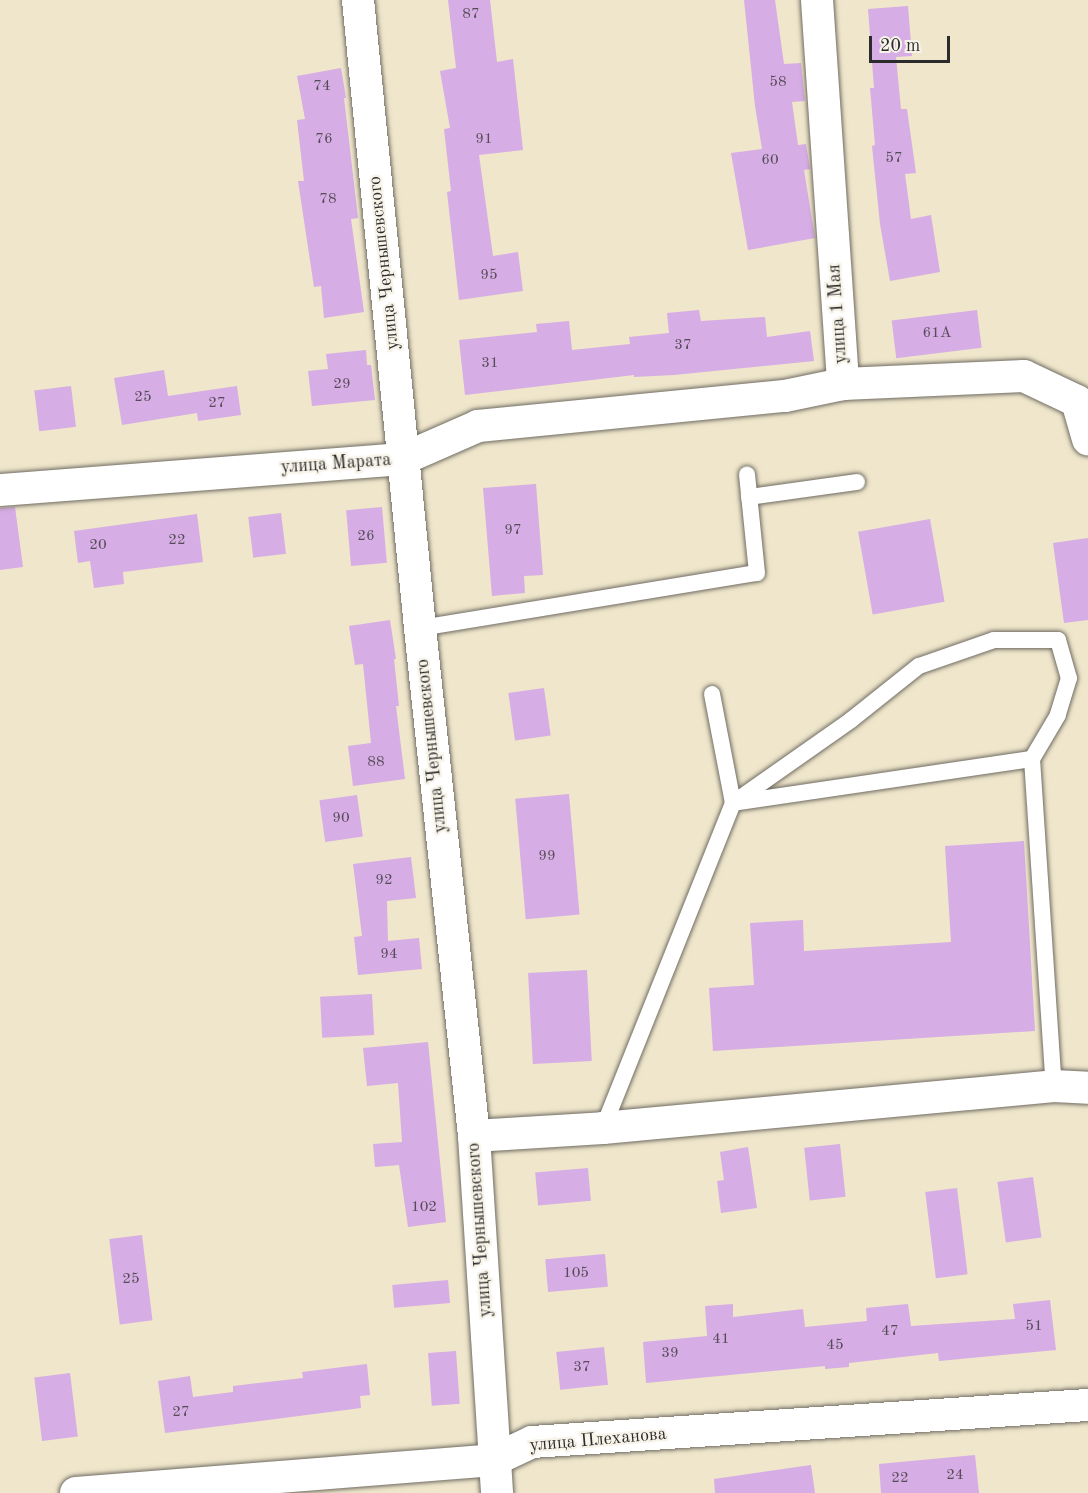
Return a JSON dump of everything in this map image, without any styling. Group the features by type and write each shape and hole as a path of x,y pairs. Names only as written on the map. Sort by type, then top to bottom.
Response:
{"street":[{"name":"улица Чернышевского","path":"358,0 420,628 474,1136 497,1493"},
{"name":"улица 1 Мая","path":"817,0 843,384 1024,376 1077,401 1088,440"},
{"name":"улица Марата","path":"0,490 403,459 478,426 784,396 843,384"},
{"path":"474,1136 603,1128 1054,1086 1088,1088"},
{"name":"улица Плеханова","path":"76,1493 494,1460 532,1442 1088,1405"}],"lane":[{"path":"420,628 757,573 747,475"},
{"path":"750,497 857,482"},
{"path":"733,803 851,720 919,666 994,640 1058,640 1069,678 1058,715 1032,759 1054,1086"},
{"path":"603,1128 733,803 712,694"},
{"path":"733,803 1032,759"}],"building":[{"path":"448,0 490,0 497,62 513,59 523,150 479,155 493,256 518,252 523,291 459,300 447,192 451,191 444,129 450,128 440,71 456,68"},
{"path":"744,0 775,0 784,64 801,63 805,101 792,102 798,145 806,144 810,169 804,170 815,238 748,250 731,153 762,149"},
{"path":"908,6 912,56 896,57 901,109 907,109 916,173 905,174 911,219 931,215 940,272 890,281 880,224 872,146 875,145 870,88 874,88 868,9"},
{"path":"341,68 358,218 351,219 364,312 324,318 321,286 314,287 298,181 304,181 297,120 305,119 297,76"},
{"path":"699,310 701,321 765,317 767,337 810,331 814,361 674,375 634,377 634,375 465,395 459,340 537,332 536,324 569,321 572,350 630,344 629,337 669,333 667,313"},
{"path":"977,310 982,348 896,358 892,320"},
{"path":"366,350 367,365 371,365 375,400 312,406 308,371 328,369 326,354"},
{"path":"164,370 168,396 237,386 241,415 198,421 197,413 122,425 114,378"},
{"path":"71,386 76,427 39,431 34,391"},
{"path":"536,484 543,575 524,576 525,593 492,596 483,488"},
{"path":"15,507 23,567 0,570 0,508"},
{"path":"382,507 387,563 351,566 346,510"},
{"path":"281,513 286,554 253,558 248,517"},
{"path":"197,514 203,562 123,572 124,584 94,588 90,561 78,563 74,531"},
{"path":"930,519 945,602 873,614 858,532"},
{"path":"1088,538 1088,620 1064,623 1053,543"},
{"path":"390,620 396,659 394,659 399,706 396,706 405,779 353,786 348,746 371,743 363,664 355,665 349,626"},
{"path":"544,688 551,736 515,741 508,693"},
{"path":"569,794 580,915 526,919 515,799"},
{"path":"357,795 363,837 325,842 319,800"},
{"path":"1024,841 1035,1031 713,1051 709,988 754,985 750,923 803,920 804,951 951,942 945,846"},
{"path":"411,857 416,898 387,901 388,941 419,938 422,969 358,975 354,937 362,936 353,864"},
{"path":"587,970 592,1061 533,1064 528,973"},
{"path":"372,994 374,1035 322,1038 320,997"},
{"path":"428,1042 446,1222 408,1227 399,1165 375,1167 373,1144 402,1142 398,1083 367,1086 363,1048"},
{"path":"840,1144 846,1197 810,1200 804,1148"},
{"path":"748,1147 757,1208 721,1213 717,1181 724,1180 720,1152"},
{"path":"588,1168 591,1201 538,1205 535,1173"},
{"path":"1033,1177 1041,1237 1006,1242 997,1182"},
{"path":"957,1188 968,1274 936,1278 925,1192"},
{"path":"142,1235 152,1320 120,1324 109,1239"},
{"path":"605,1254 608,1287 548,1292 545,1259"},
{"path":"448,1280 450,1303 394,1308 392,1285"},
{"path":"1050,1300 1056,1350 939,1361 938,1353 849,1363 849,1367 825,1369 825,1366 646,1383 643,1342 707,1336 705,1306 733,1304 733,1317 803,1309 805,1327 867,1321 866,1308 908,1304 911,1326 1015,1319 1013,1304"},
{"path":"604,1347 608,1385 560,1390 556,1352"},
{"path":"456,1351 460,1404 432,1406 428,1353"},
{"path":"367,1364 370,1395 360,1396 361,1408 165,1433 158,1381 190,1376 193,1397 233,1392 233,1386 303,1378 302,1372"},
{"path":"70,1373 78,1437 42,1441 34,1377"},
{"path":"975,1455 979,1493 881,1493 879,1464"},
{"path":"811,1465 815,1493 715,1493 714,1479"}]}
